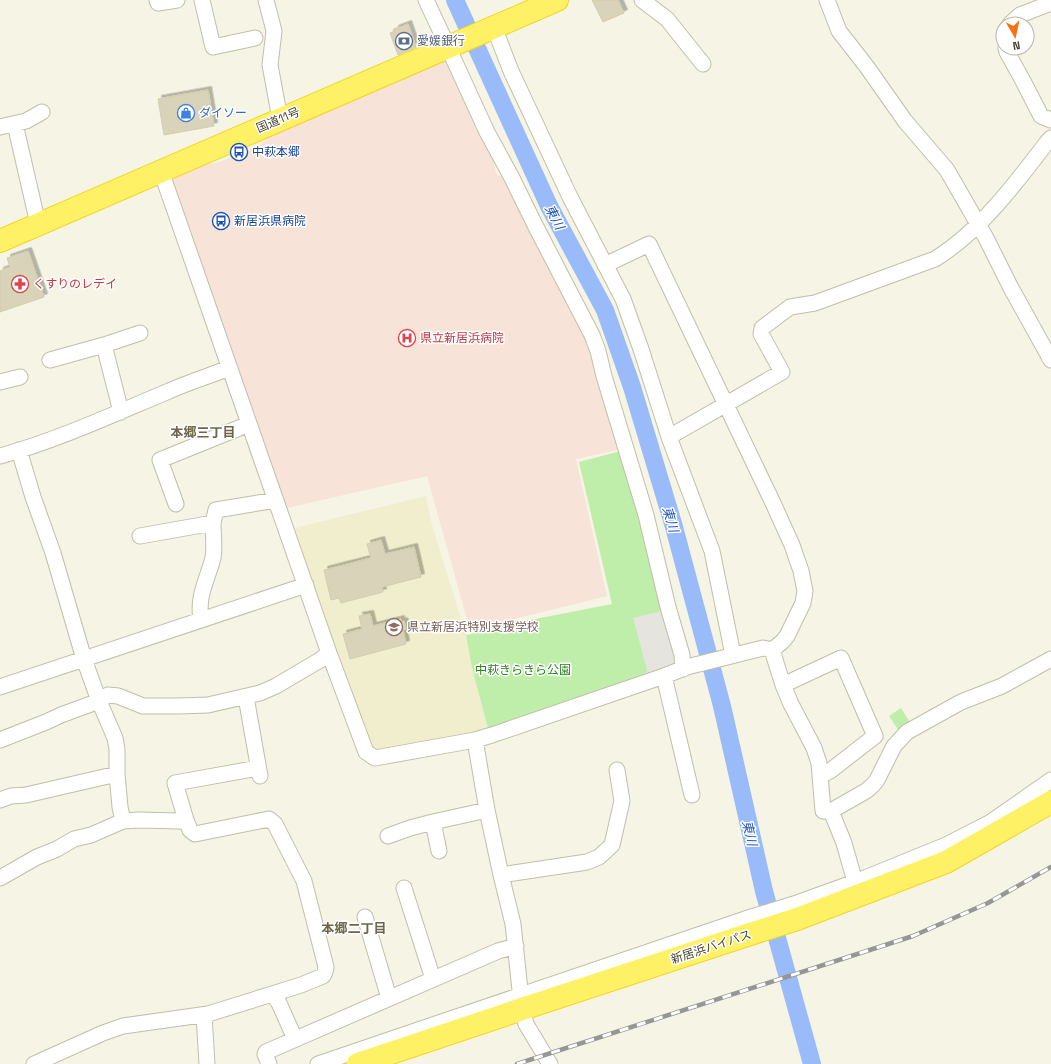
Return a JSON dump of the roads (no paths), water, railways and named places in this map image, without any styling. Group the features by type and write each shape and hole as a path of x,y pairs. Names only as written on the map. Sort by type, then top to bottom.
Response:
{"highway":[{"name":"国道11号","path":"0,241 557,0"},
{"name":"新居浜バイパス","path":"358,1064 522,1002 946,862 1051,802"}],"street":[{"path":"157,0 158,3 176,0"},
{"path":"202,0 213,47 256,38"},
{"path":"266,0 274,32 270,65 280,119"},
{"path":"426,0 452,45 487,132 592,335 646,515 668,607 685,668"},
{"path":"642,0 667,20 703,64"},
{"path":"827,0 839,31 867,67 905,122 947,170 986,238 1011,288 1051,360"},
{"path":"1019,16 1051,4"},
{"path":"490,29 570,197 623,299 641,349 669,437 712,551 729,656"},
{"path":"1009,56 1041,116 1051,120"},
{"path":"0,127 26,121 42,112"},
{"path":"15,124 38,224"},
{"path":"669,437 782,372 761,334 762,328 790,307 815,304 935,259 948,251 978,224 1014,184 1051,138"},
{"path":"161,171 329,653 366,752 375,758 475,740 685,668 763,648 772,650"},
{"path":"606,265 649,244 792,545 801,571 805,590 803,603 788,636 772,650"},
{"path":"50,360 140,333"},
{"path":"104,345 121,412"},
{"path":"0,456 121,412 170,390 229,368"},
{"path":"0,382 20,377"},
{"path":"176,504 160,460 249,424"},
{"path":"19,450 33,497 53,553 84,659 115,738 122,821"},
{"path":"201,620 200,597 213,557 213,523 216,510 276,500"},
{"path":"140,536 213,523"},
{"path":"0,687 306,585"},
{"path":"772,650 783,685 791,704 814,748 820,776 823,811 832,810 866,791 873,785 878,780 894,746 907,732 961,702 1002,686 1051,659"},
{"path":"0,740 108,695 118,696 143,706 208,705 246,697 276,686 329,653"},
{"path":"783,685 841,658 875,736 830,771 820,776"},
{"path":"664,676 692,795"},
{"path":"34,1064 103,1033 123,1026 204,1015 301,985 323,976 326,967 304,881 275,824 269,819 195,834 190,830 186,820 175,783 259,772 246,697"},
{"path":"475,740 501,875 513,924 526,1024 549,1064"},
{"path":"501,875 587,862 599,857 608,849 612,845 622,801 617,770"},
{"path":"0,800 11,796 26,795 117,774"},
{"path":"796,911 854,882 946,845 991,822 1051,780"},
{"path":"388,836 433,822 488,810"},
{"path":"832,810 844,843 854,882"},
{"path":"0,878 37,857 74,839 91,835 122,821 186,820"},
{"path":"433,822 439,851"},
{"path":"404,888 433,979"},
{"path":"365,917 388,998"},
{"path":"269,1064 265,1054 266,1052 498,951 516,946"},
{"path":"273,994 279,1003 295,1040"},
{"path":"318,1064 522,1002"},
{"path":"204,1015 207,1064"}],"waterway":[{"name":"東川","path":"455,0 549,206 605,310 632,387 674,527 722,706 764,891 812,1064"}],"railway":[{"path":"517,1064 913,936 988,903 1051,867"}],"place":[{"name":"愛媛銀行","path":"404,41"},
{"name":"ダイソー","path":"186,113"},
{"name":"中萩本郷","path":"239,152"},
{"name":"新居浜県病院","path":"221,221"},
{"name":"くすりのレデイ","path":"20,284"},
{"name":"県立新居浜病院","path":"407,338"},
{"name":"県立新居浜特別支援学校","path":"394,627"}],"district":[{"name":"本郷三丁目","path":"203,432"},
{"name":"本郷二丁目","path":"354,928"}],"park label":[{"name":"中萩きらきら公園","path":"523,670"}]}
